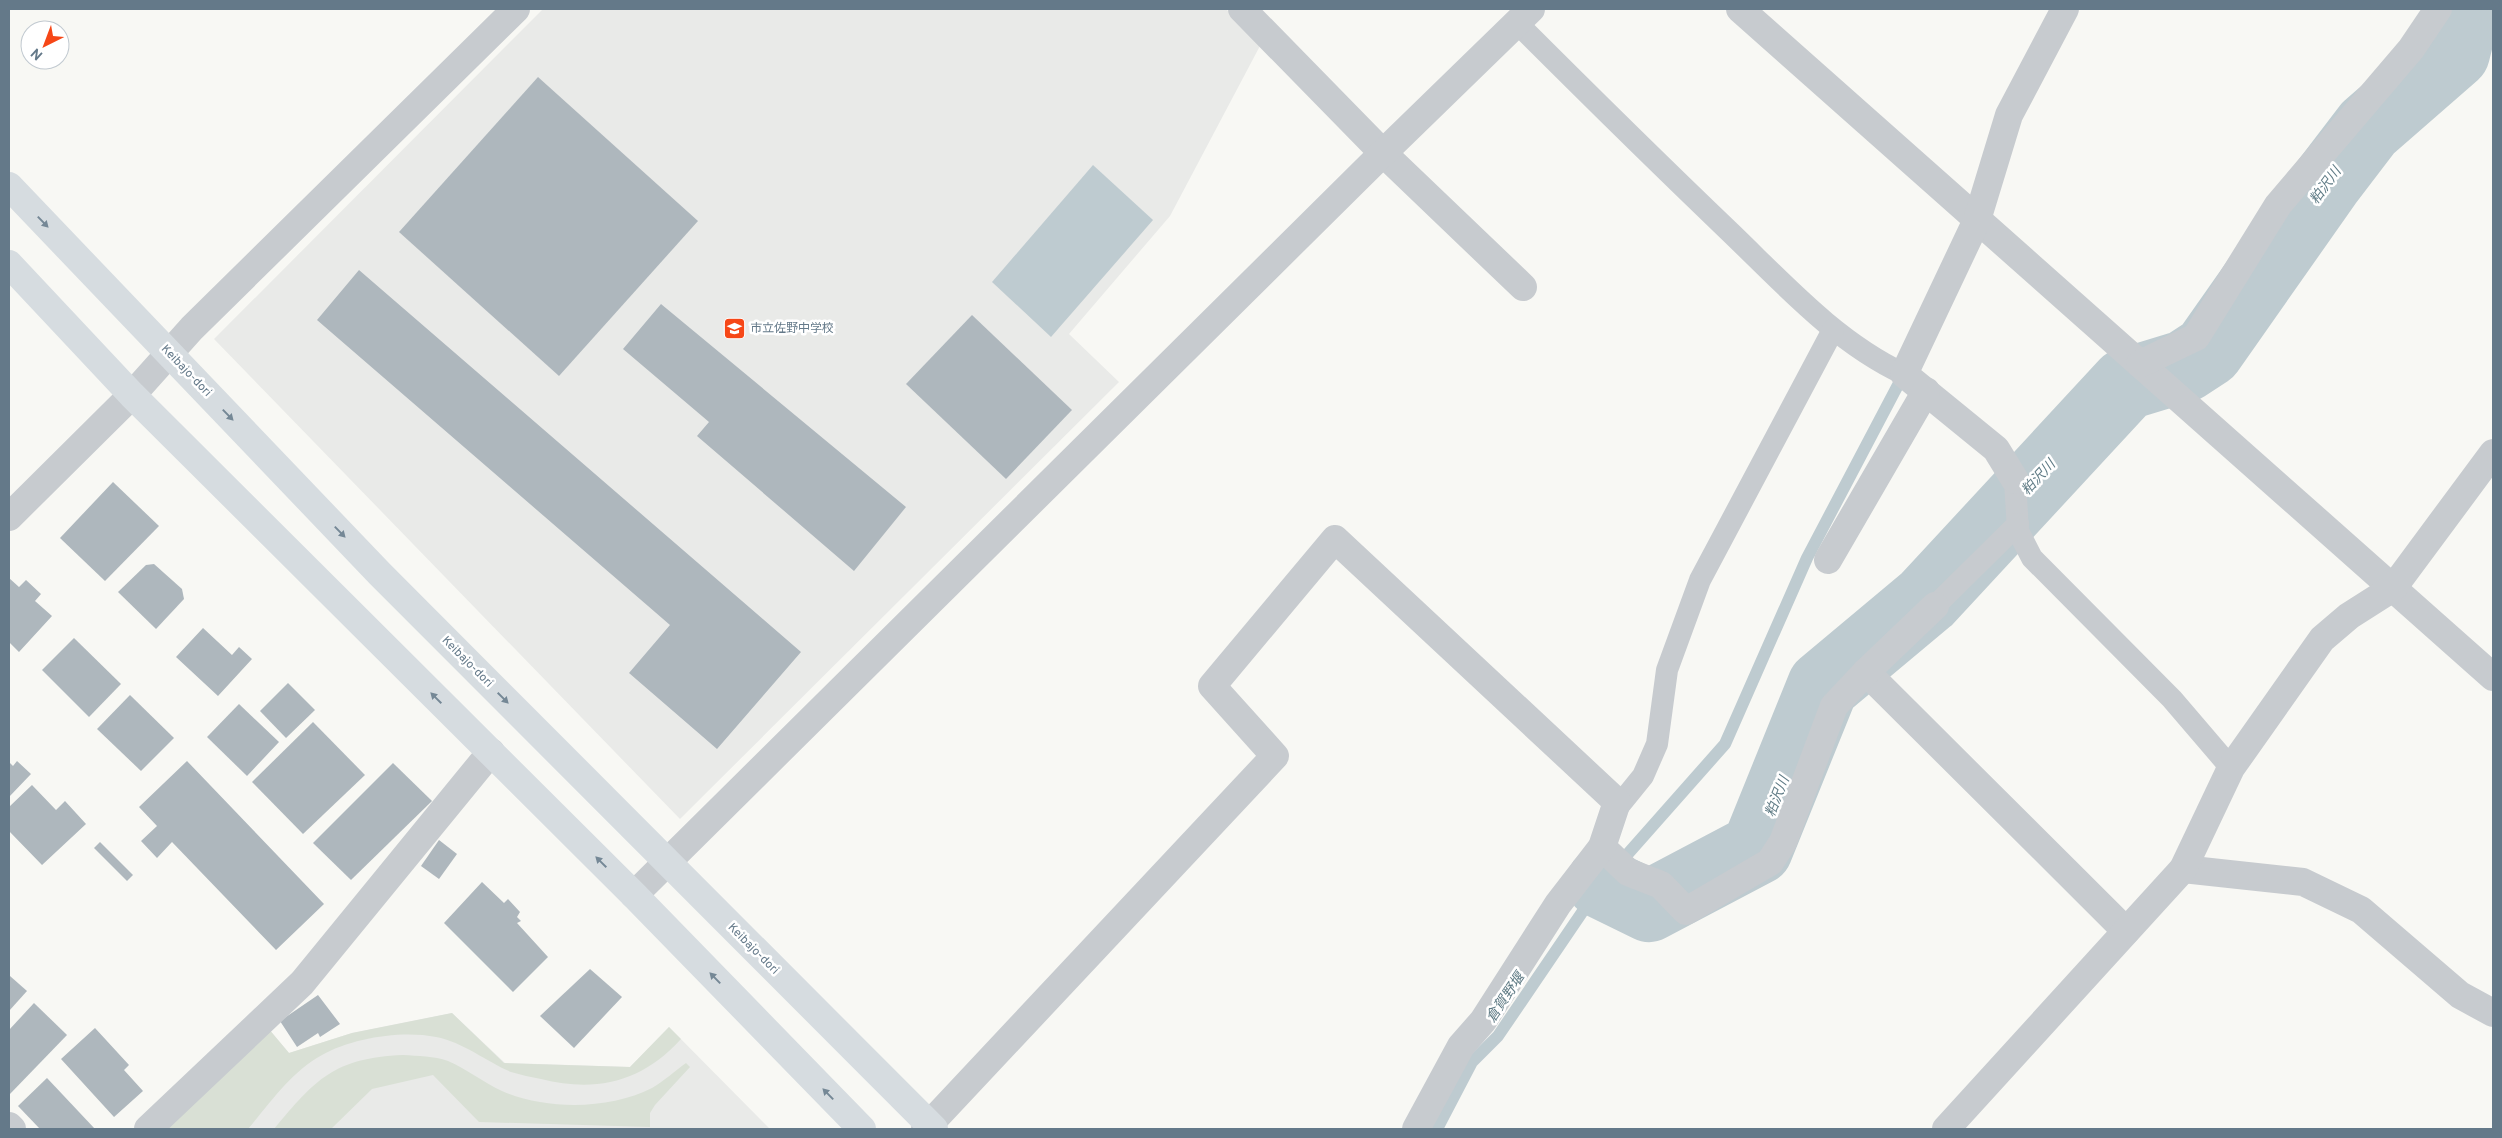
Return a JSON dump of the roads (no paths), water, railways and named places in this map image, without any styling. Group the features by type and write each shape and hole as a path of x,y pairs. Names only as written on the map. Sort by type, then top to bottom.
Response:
{"street":[{"path":"9,517 132,395 200,321 516,9"},
{"path":"1242,9 1383,152 1523,287"},
{"path":"1740,9 2493,677"},
{"path":"2015,480 1996,449 1904,374 1978,220 2009,115 2065,9"},
{"path":"2140,364 2196,337 2278,205 2411,49 2438,9"},
{"path":"634,895 1383,152 1524,16"},
{"name":"Keibajo-dori","path":"9,186 380,574 930,1128"},
{"path":"9,264 132,395 634,895 862,1129"},
{"path":"1828,560 1926,391"},
{"path":"1946,1129 2183,869 2231,768 2322,639 2349,616 2394,588 2493,453"},
{"path":"930,1128 1275,756 1212,686 1335,539 1617,802 1602,847 1558,904 1484,1021 1461,1046 1416,1129"},
{"path":"1602,847 1628,872 1661,886 1686,911 1770,862 1783,842 1834,706 1934,606"},
{"path":"1866,672 2126,931"},
{"path":"148,1129 302,983 491,752"},
{"path":"2183,869 2302,882 2361,910 2460,995 2493,1013"},
{"path":"9,1126 12,1129"}],"lane":[{"path":"1524,16 1616,122 1832,330 1886,365 1904,374"},
{"path":"1614,813 1643,776 1657,744 1667,670 1700,580 1832,330"},
{"path":"2015,480 2018,531 2032,558 2172,699 2231,768"},
{"path":"1934,606 2018,524"}],"waterway":[{"name":"粕沢川","path":"1602,883 1649,906 1757,849 1823,686 1927,599 2126,384 2185,366 2208,351 2326,183 2368,128 2454,53 2465,9"},
{"name":"倉賀野堰","path":"1437,1129 1472,1062 1498,1036 1602,883 1725,744 1807,558 1898,385"}],"place":[{"name":"市立佐野中学校","path":"734,329"}]}
